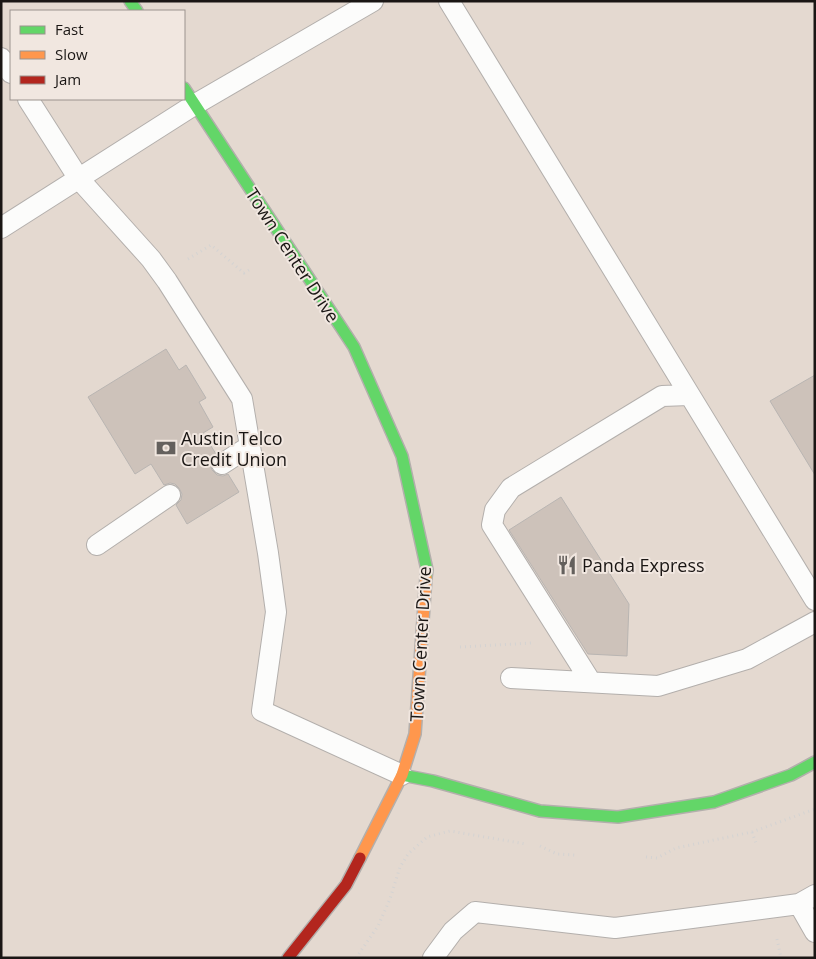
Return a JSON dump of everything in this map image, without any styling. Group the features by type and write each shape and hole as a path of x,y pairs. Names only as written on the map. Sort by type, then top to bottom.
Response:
{"street":[{"name":"Town Center Drive","path":"185,90 354,347 402,456 427,570 415,734 402,774 346,885 288,958"},
{"path":"402,774 540,811 618,816 714,802 791,776 815,762"}],"lane":[{"path":"1,228 194,105 373,1"},
{"path":"449,1 815,600"},
{"path":"1,58 10,72"},
{"path":"29,100 79,179 151,259 167,281 242,400 276,612 262,711 402,774"},
{"path":"591,682 492,526 495,510 511,488 662,396 689,395"},
{"path":"222,464 250,446"},
{"path":"97,544 170,495"},
{"path":"511,678 658,686 747,659 815,622"},
{"path":"433,958 453,931 475,912 615,928 807,900 815,932"}],"path":[{"path":"183,262 211,245 244,273 249,270"},
{"path":"460,647 538,642 544,637 561,636"},
{"path":"646,858 657,858 676,848 752,832 815,809"},
{"path":"356,958 378,926 390,899 400,866 408,854 427,837 450,831 540,846 557,854 575,855"},
{"path":"752,832 757,846"},
{"path":"777,939 781,958"}],"shaded area":[{"path":"1,1 815,1 815,958 1,958"}],"building":[{"name":"Austin Telco Credit Union","path":"166,349 179,370 186,365 206,398 199,402 213,427 203,433 216,454 211,459 212,470 217,475 223,476 228,474 239,492 187,524 176,505 181,500 182,494 179,488 175,484 170,483 164,485 151,464 135,474 88,397"},
{"path":"815,375 815,475 770,401"},
{"name":"Panda Express","path":"561,497 629,604 627,656 588,654 509,530"}],"traffic: fast":[{"path":"130,1 136,10"},
{"path":"185,90 354,347 402,456 427,570 426,577"},
{"path":"402,775 433,781 540,811 618,817 714,802 791,775 815,762"}],"traffic: slow":[{"path":"360,858 402,775 415,734 426,577"}],"traffic: jam":[{"path":"288,958 346,885 360,858"}],"place":[{"name":"Austin Telco Credit Union","path":"166,448"},
{"name":"Panda Express","path":"567,565"}]}
